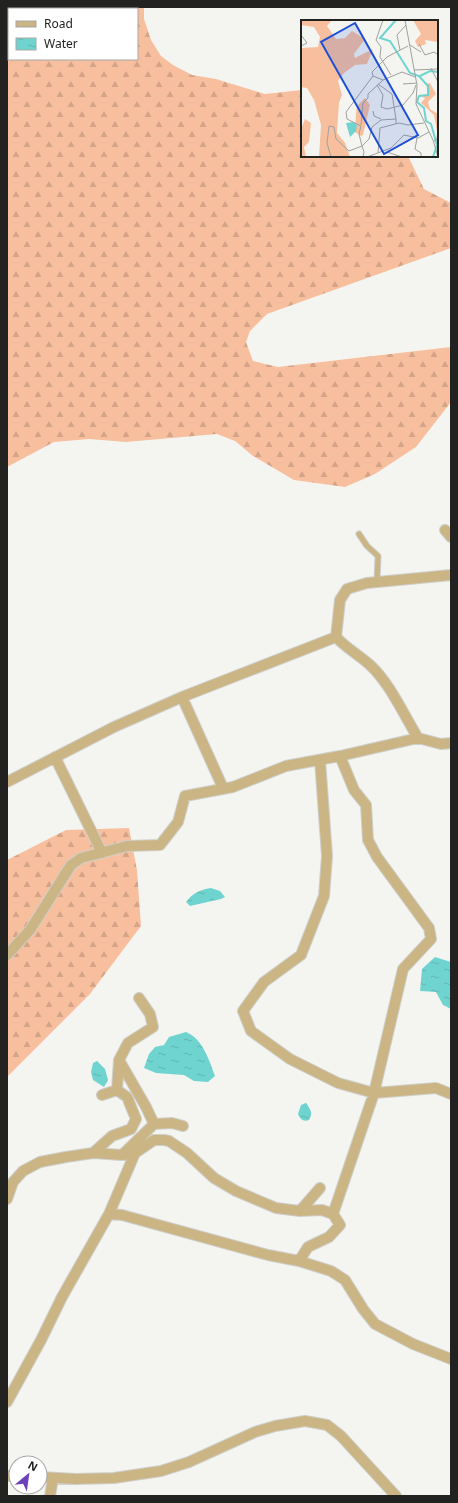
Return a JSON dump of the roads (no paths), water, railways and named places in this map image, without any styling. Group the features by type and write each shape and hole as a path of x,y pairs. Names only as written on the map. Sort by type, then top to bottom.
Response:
{"street":[{"path":"418,738 390,689 370,665 340,642 336,637 340,600 346,589 367,583 451,576"},
{"path":"7,782 114,727 182,697 336,637"},
{"path":"182,697 223,788"},
{"path":"7,955 30,930 71,865 81,858 127,846 160,845 178,822 185,796 233,786 286,766 340,756 418,738 441,744 451,743"},
{"path":"334,1214 374,1093 403,969 431,939 429,928 377,857 368,840 366,805 354,790 340,756"},
{"path":"56,757 102,853"},
{"path":"320,760 327,856 324,896 301,955 264,982 243,1011 252,1031 290,1060 338,1083 374,1093 436,1088 451,1094"},
{"path":"117,1090 119,1060 128,1043 153,1027 150,1014 139,998"},
{"path":"119,1060 154,1124"},
{"path":"102,1095 117,1090"},
{"path":"93,1153 112,1136 131,1129 136,1119 127,1097 117,1090"},
{"path":"122,1154 154,1124 172,1124 183,1126"},
{"path":"7,1199 13,1182 23,1171 40,1162 66,1156 93,1153 135,1153 154,1140 169,1141 187,1153 214,1178 236,1191 276,1208 300,1211 322,1210 334,1214 340,1225 329,1237 308,1247 299,1261"},
{"path":"7,1402 41,1340 62,1297 109,1214 135,1153"},
{"path":"300,1211 320,1188"},
{"path":"109,1214 122,1214 268,1255 299,1261 331,1270 345,1280 363,1309 375,1324 413,1344 451,1359"},
{"path":"48,1478 114,1478 161,1471 189,1462 255,1432 275,1426 305,1421 327,1425 341,1436 396,1496"},
{"path":"50,1496 53,1478"}],"lane":[{"path":"359,534 367,546 378,556 377,582"}],"water":[{"path":"211,888 220,891 225,897 190,906 186,902 197,892"},
{"path":"435,957 451,962 451,1009 443,1005 436,992 420,991 422,969"},
{"path":"186,1032 197,1040 208,1057 215,1076 208,1082 194,1081 184,1075 156,1073 144,1068 149,1054 155,1047 164,1045 169,1037"},
{"path":"97,1061 105,1069 108,1080 104,1087 93,1080 91,1072 93,1063"},
{"path":"306,1103 311,1113 309,1120 305,1121 301,1119 298,1114 301,1105"}]}
